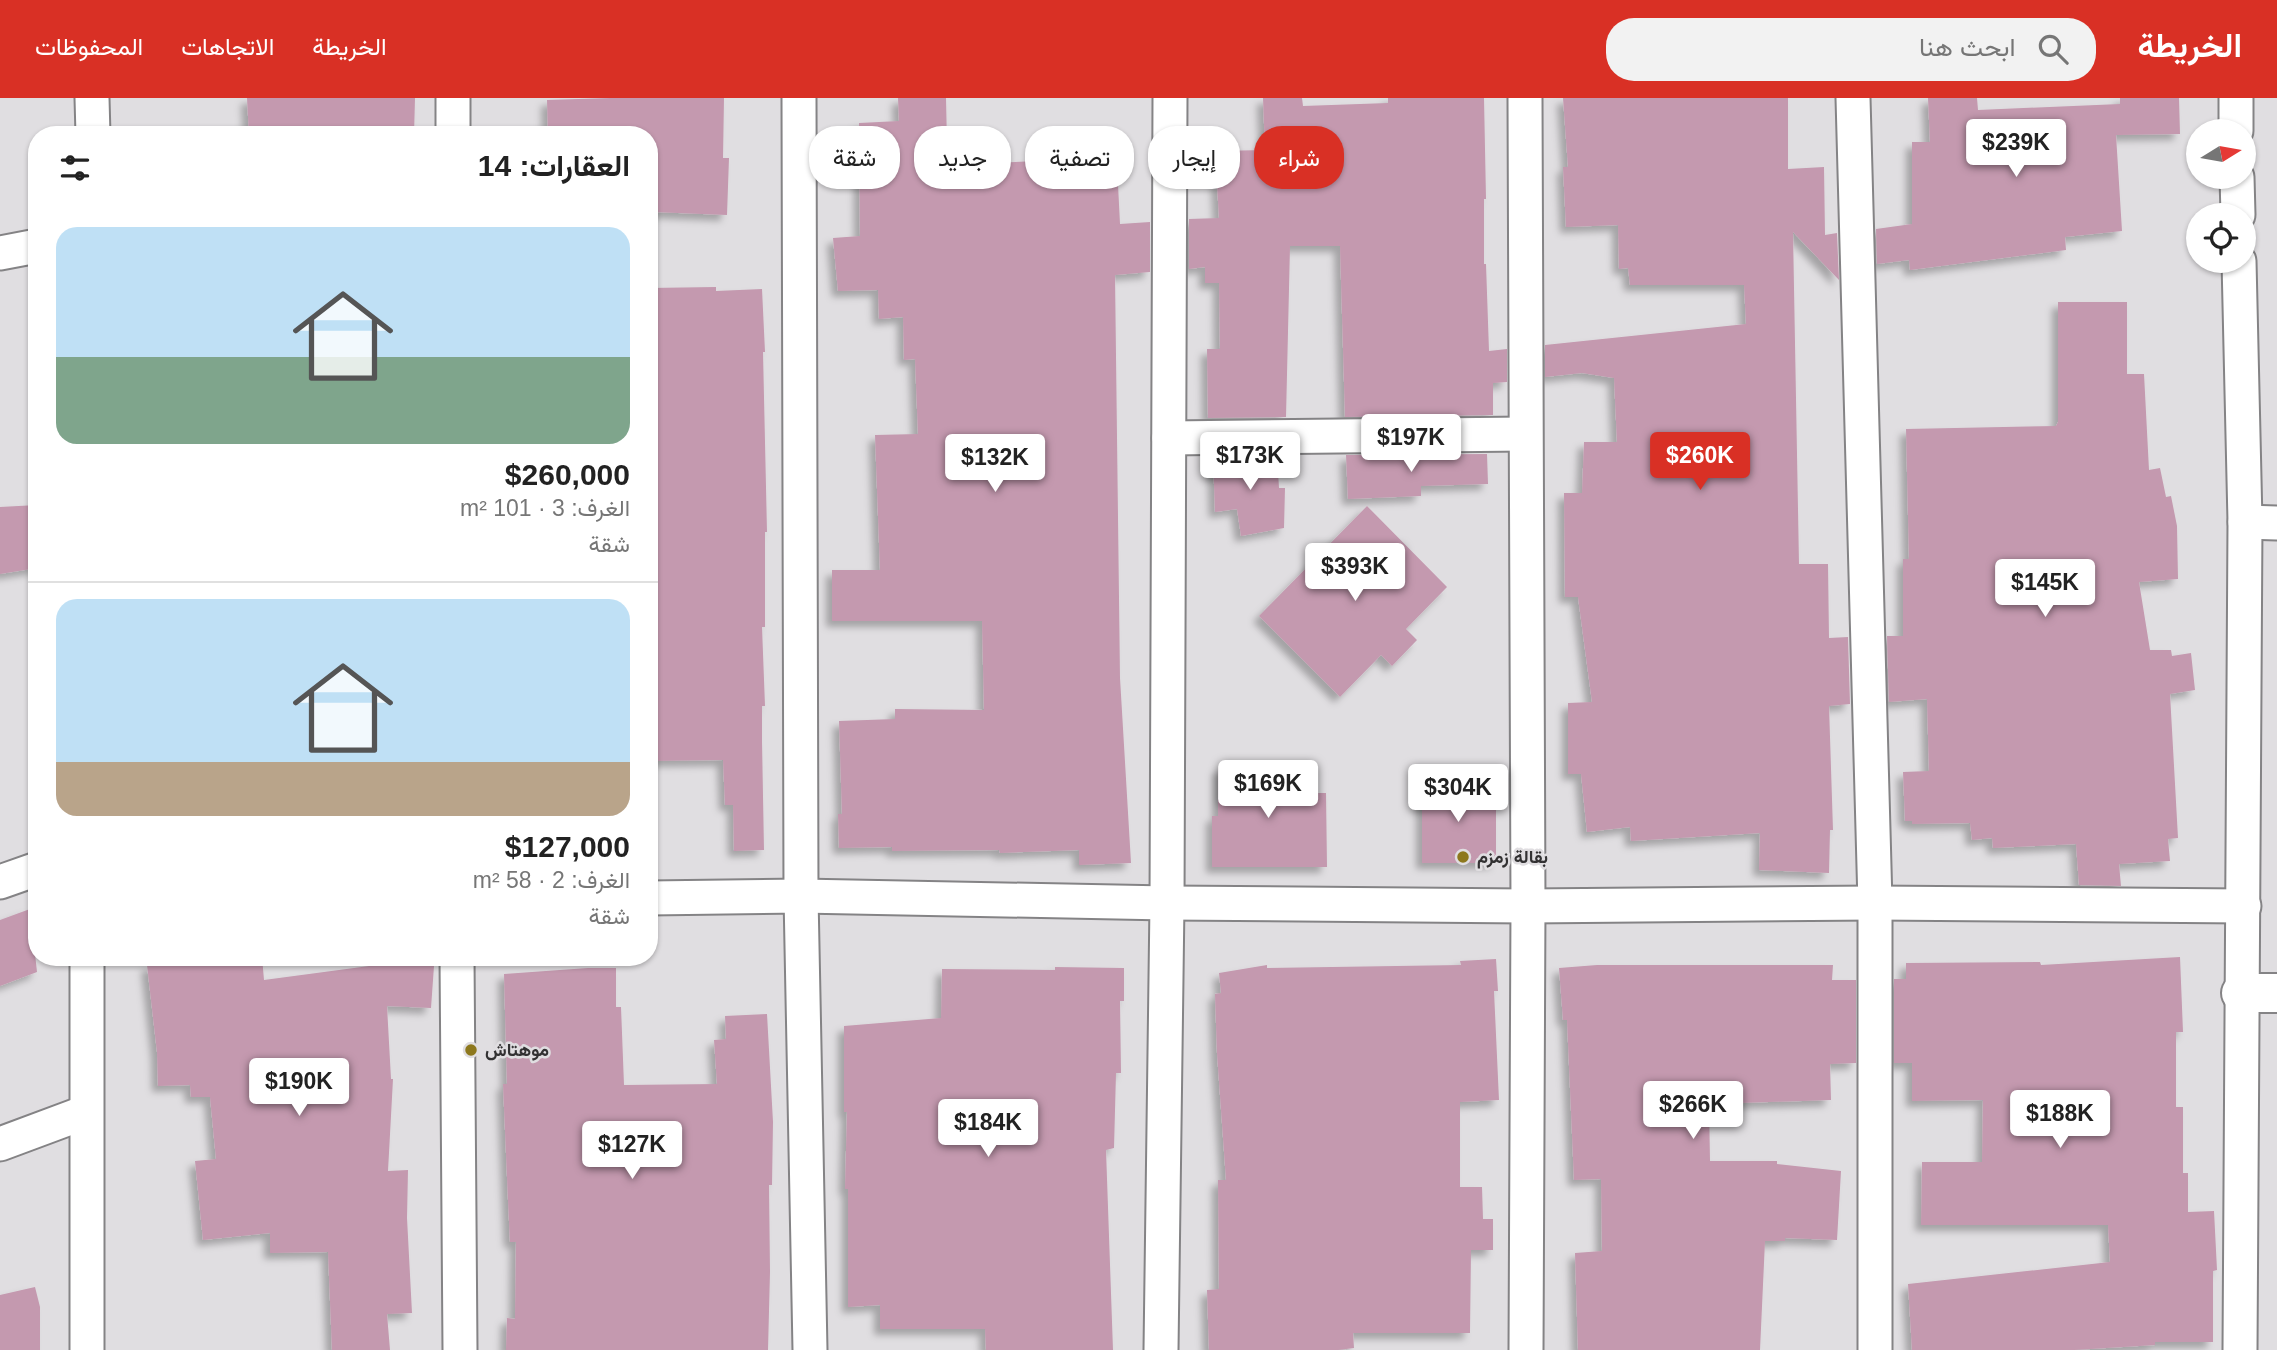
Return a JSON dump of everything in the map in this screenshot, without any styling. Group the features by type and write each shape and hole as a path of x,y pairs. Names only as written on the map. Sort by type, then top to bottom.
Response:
{"street":[{"path":"92,98 93,126"},
{"path":"453,98 453,126"},
{"path":"799,98 801,896 810,1350"},
{"path":"1161,1350 1167,903 1170,98"},
{"path":"1525,98 1528,906 1526,1350"},
{"path":"1853,98 1875,903 1875,1350"},
{"path":"2236,98 2236,119"},
{"path":"0,253 28,248"},
{"path":"2240,273 2261,523 2244,906 2259,993 2240,1350"},
{"path":"1169,438 1525,434"},
{"path":"0,882 28,872"},
{"path":"658,898 801,896 1528,906 1875,903 2244,906"},
{"path":"87,966 87,1350"},
{"path":"457,966 460,1350"},
{"path":"0,1144 86,1112"}],"building":[{"path":"247,98 415,98 414,126 249,126"},
{"path":"724,98 723,158 729,158 727,215 658,212 658,126 548,126 547,100"},
{"path":"898,98 946,98 947,126 914,126 914,189 1011,189 1011,162 1025,162 1025,189 1118,189 1120,224 1150,222 1150,272 1115,275 1120,678 1131,863 1079,865 1079,850 1000,853 999,850 892,851 892,847 839,848 838,814 842,814 839,721 895,719 895,709 984,710 982,621 832,621 832,570 880,570 875,435 918,434 915,359 904,360 903,317 879,319 878,290 838,291 833,238 860,236 860,189 900,189 900,126 859,126 859,123 899,121"},
{"path":"1263,98 1302,98 1303,106 1388,103 1388,98 1484,98 1484,264 1489,351 1507,349 1507,382 1493,383 1493,415 1345,417 1340,246 1290,246 1286,417 1208,418 1207,349 1220,349 1219,283 1205,283 1205,267 1189,269 1189,219 1219,218 1217,189 1240,189 1240,151 1254,150 1254,189 1344,189 1344,126 1264,126"},
{"path":"1563,98 1788,98 1788,169 1824,167 1825,235 1837,233 1839,280 1793,232 1799,564 1828,564 1829,638 1848,637 1850,704 1829,706 1833,830 1830,830 1829,873 1759,870 1760,833 1631,841 1630,827 1587,832 1581,774 1568,774 1568,703 1592,702 1578,597 1565,597 1564,493 1582,493 1584,442 1617,442 1614,378 1582,373 1545,377 1545,345 1746,324 1744,285 1630,285 1628,268 1619,269 1618,225 1566,227 1563,167 1568,167"},
{"path":"1928,98 1977,98 1978,110 2120,104 2120,98 2179,98 2180,134 2116,135 2122,231 2065,237 2066,250 1910,270 1909,260 1877,264 1876,229 1912,224 1912,142 1930,142"},
{"path":"716,287 716,291 762,289 767,532 765,627 762,627 765,706 762,706 764,850 734,851 733,805 725,805 723,760 658,761 658,288"},
{"path":"2058,302 2127,302 2127,374 2144,374 2149,470 2160,468 2166,497 2171,496 2177,526 2178,579 2139,582 2150,650 2171,650 2172,656 2191,653 2195,690 2170,694 2178,838 2168,839 2170,861 2119,864 2121,886 2079,885 2076,844 1993,848 1992,838 1972,840 1970,823 1912,824 1912,821 1905,821 1903,772 1929,771 1927,699 1889,702 1887,636 1903,636 1903,559 1909,559 1906,429 2056,426"},
{"path":"1487,454 1488,484 1421,486 1421,496 1348,499 1346,455"},
{"path":"1277,456 1279,488 1285,488 1284,528 1241,536 1237,509 1215,512 1213,457"},
{"path":"28,505 28,569 0,574 0,507"},
{"path":"1367,506 1447,587 1406,629 1417,640 1392,666 1381,655 1340,697 1259,616"},
{"path":"1218,767 1298,767 1297,793 1326,793 1327,867 1212,867 1212,816 1218,816"},
{"path":"1422,782 1486,782 1486,807 1496,807 1496,863 1422,863"},
{"path":"28,910 28,966 36,966 37,972 0,986 0,920"},
{"path":"2180,957 2183,1032 2176,1032 2176,1107 2183,1107 2183,1173 2188,1173 2188,1212 2214,1211 2217,1270 2213,1271 2213,1342 2155,1342 2155,1345 2074,1350 1912,1350 1908,1284 2110,1262 2108,1225 1921,1225 1922,1162 1982,1162 1983,1100 1912,1101 1912,1063 1894,1063 1894,979 1906,979 1906,963 2040,962 2041,965"},
{"path":"1496,959 1498,991 1494,991 1499,1100 1460,1102 1460,1187 1482,1187 1483,1219 1493,1219 1493,1250 1471,1250 1470,1333 1353,1333 1354,1348 1338,1350 1209,1350 1207,1290 1219,1289 1218,1180 1226,1180 1215,994 1221,993 1219,973 1267,965 1267,968 1461,965 1460,961"},
{"path":"1597,965 1833,965 1832,980 1856,980 1856,1063 1830,1064 1831,1100 1709,1104 1710,1161 1777,1161 1777,1164 1841,1171 1837,1240 1785,1238 1785,1241 1765,1241 1760,1350 1578,1350 1575,1253 1602,1251 1601,1179 1574,1180 1567,1020 1563,1020 1559,968"},
{"path":"147,966 263,966 264,980 369,966 434,966 431,1008 387,1006 393,1079 388,1171 408,1170 407,1218 412,1313 387,1314 390,1350 332,1350 328,1252 270,1253 270,1233 203,1240 195,1161 216,1159 210,1097 191,1097 190,1085 158,1086"},
{"path":"1055,967 1124,968 1124,1001 1120,1001 1121,1073 1116,1073 1114,1148 1106,1150 1113,1350 986,1350 985,1329 880,1329 880,1305 848,1307 844,1026 941,1018 942,969 1055,970"},
{"path":"616,968 616,1007 621,1007 624,1085 717,1084 714,1040 726,1039 725,1016 767,1014 773,1122 772,1185 769,1185 768,1350 506,1350 507,1318 515,1319 516,1242 510,1242 508,1200 503,1084 507,1084 504,974"},
{"path":"35,1287 40,1307 40,1350 0,1350 0,1295"}],"place":[{"name":"بقالة زمزم","path":"1463,857"},
{"name":"موهتاش","path":"471,1050"}]}
